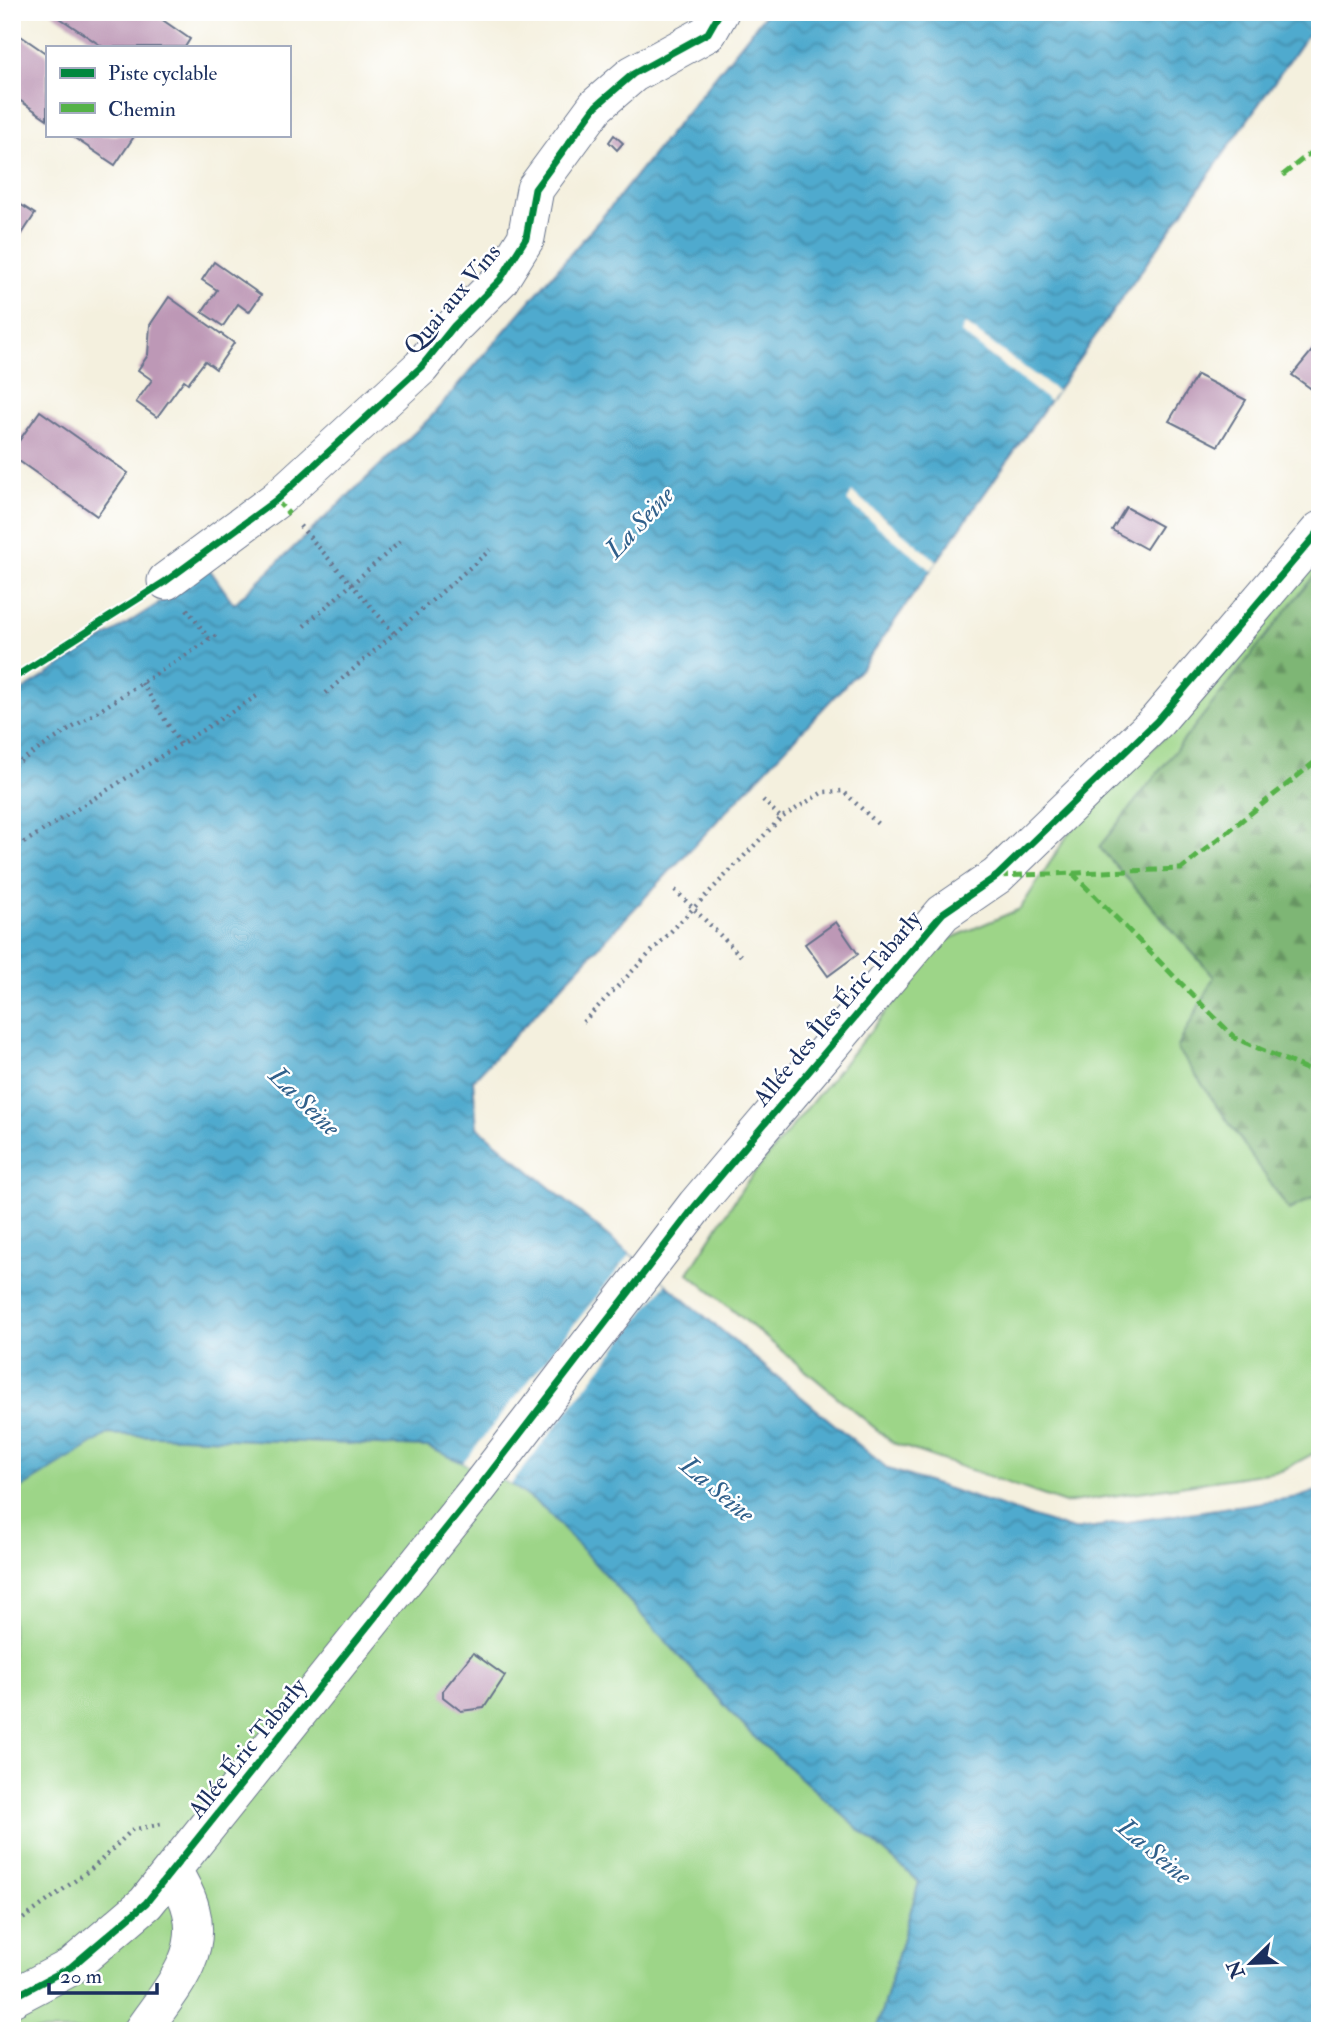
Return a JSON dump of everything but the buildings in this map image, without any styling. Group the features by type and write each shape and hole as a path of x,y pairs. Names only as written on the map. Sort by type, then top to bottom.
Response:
{"street":[{"name":"Quai aux Vins","path":"166,581 276,500 421,367 454,326 500,281 526,238 535,189 596,106 633,74 708,33 720,12"},
{"name":"Allée des Îles Éric Tabarly","path":"480,1486 696,1205 943,913 997,876 1157,722 1320,530"},
{"name":"Allée Éric Tabarly","path":"12,1998 71,1967 146,1903 480,1486"},
{"path":"142,2031 190,1960 194,1932 191,1909 173,1870"}],"path":[{"path":"298,524 394,633"},
{"path":"304,626 401,541"},
{"path":"326,693 490,550"},
{"path":"13,765 217,635"},
{"path":"142,683 180,744"},
{"path":"12,850 260,694"},
{"path":"583,1022 781,818 824,792 843,791 880,826"},
{"path":"763,800 781,818"},
{"path":"675,890 741,956"}],"green space":[{"path":"1320,545 1320,1450 1281,1471 1065,1503 893,1443 688,1273 745,1184 944,941 1020,909 1069,833 1206,695"},
{"path":"1320,568 1320,968 1313,973 1320,977 1320,1194 1289,1210 1177,1048 1214,977 1099,847"},
{"path":"108,1434 428,1447 511,1484 545,1509 751,1734 919,1882 876,2031 12,2031 12,1494"}],"water":[{"name":"La Seine","path":"767,12 1320,12 1320,17 863,666 473,1080 477,1127 888,1469 1073,1530 1298,1497 1320,1490 1320,2031 876,2031 919,1882 751,1734 545,1509 511,1484 428,1447 108,1434 12,1494 12,697 189,584 205,563 234,604 431,417 614,203"}],"pier":[{"path":"965,324 1057,391 1049,401 961,333"},
{"path":"852,492 937,561 931,570 847,501"},
{"path":"630,1255 666,1284 511,1484 463,1463"}],"marked path":[{"path":"1283,175 1320,145"},
{"path":"276,500 289,514"},
{"path":"998,876 1181,869 1320,758"},
{"path":"1072,873 1235,1038 1320,1075"}],"cycle path":[{"path":"12,679 166,581 276,500 421,367 454,326 500,280 526,238 535,189 596,106 633,74 708,33 720,12"},
{"path":"12,1998 71,1967 146,1903 480,1486 696,1205 943,913 997,876 1157,721 1320,530"}]}
